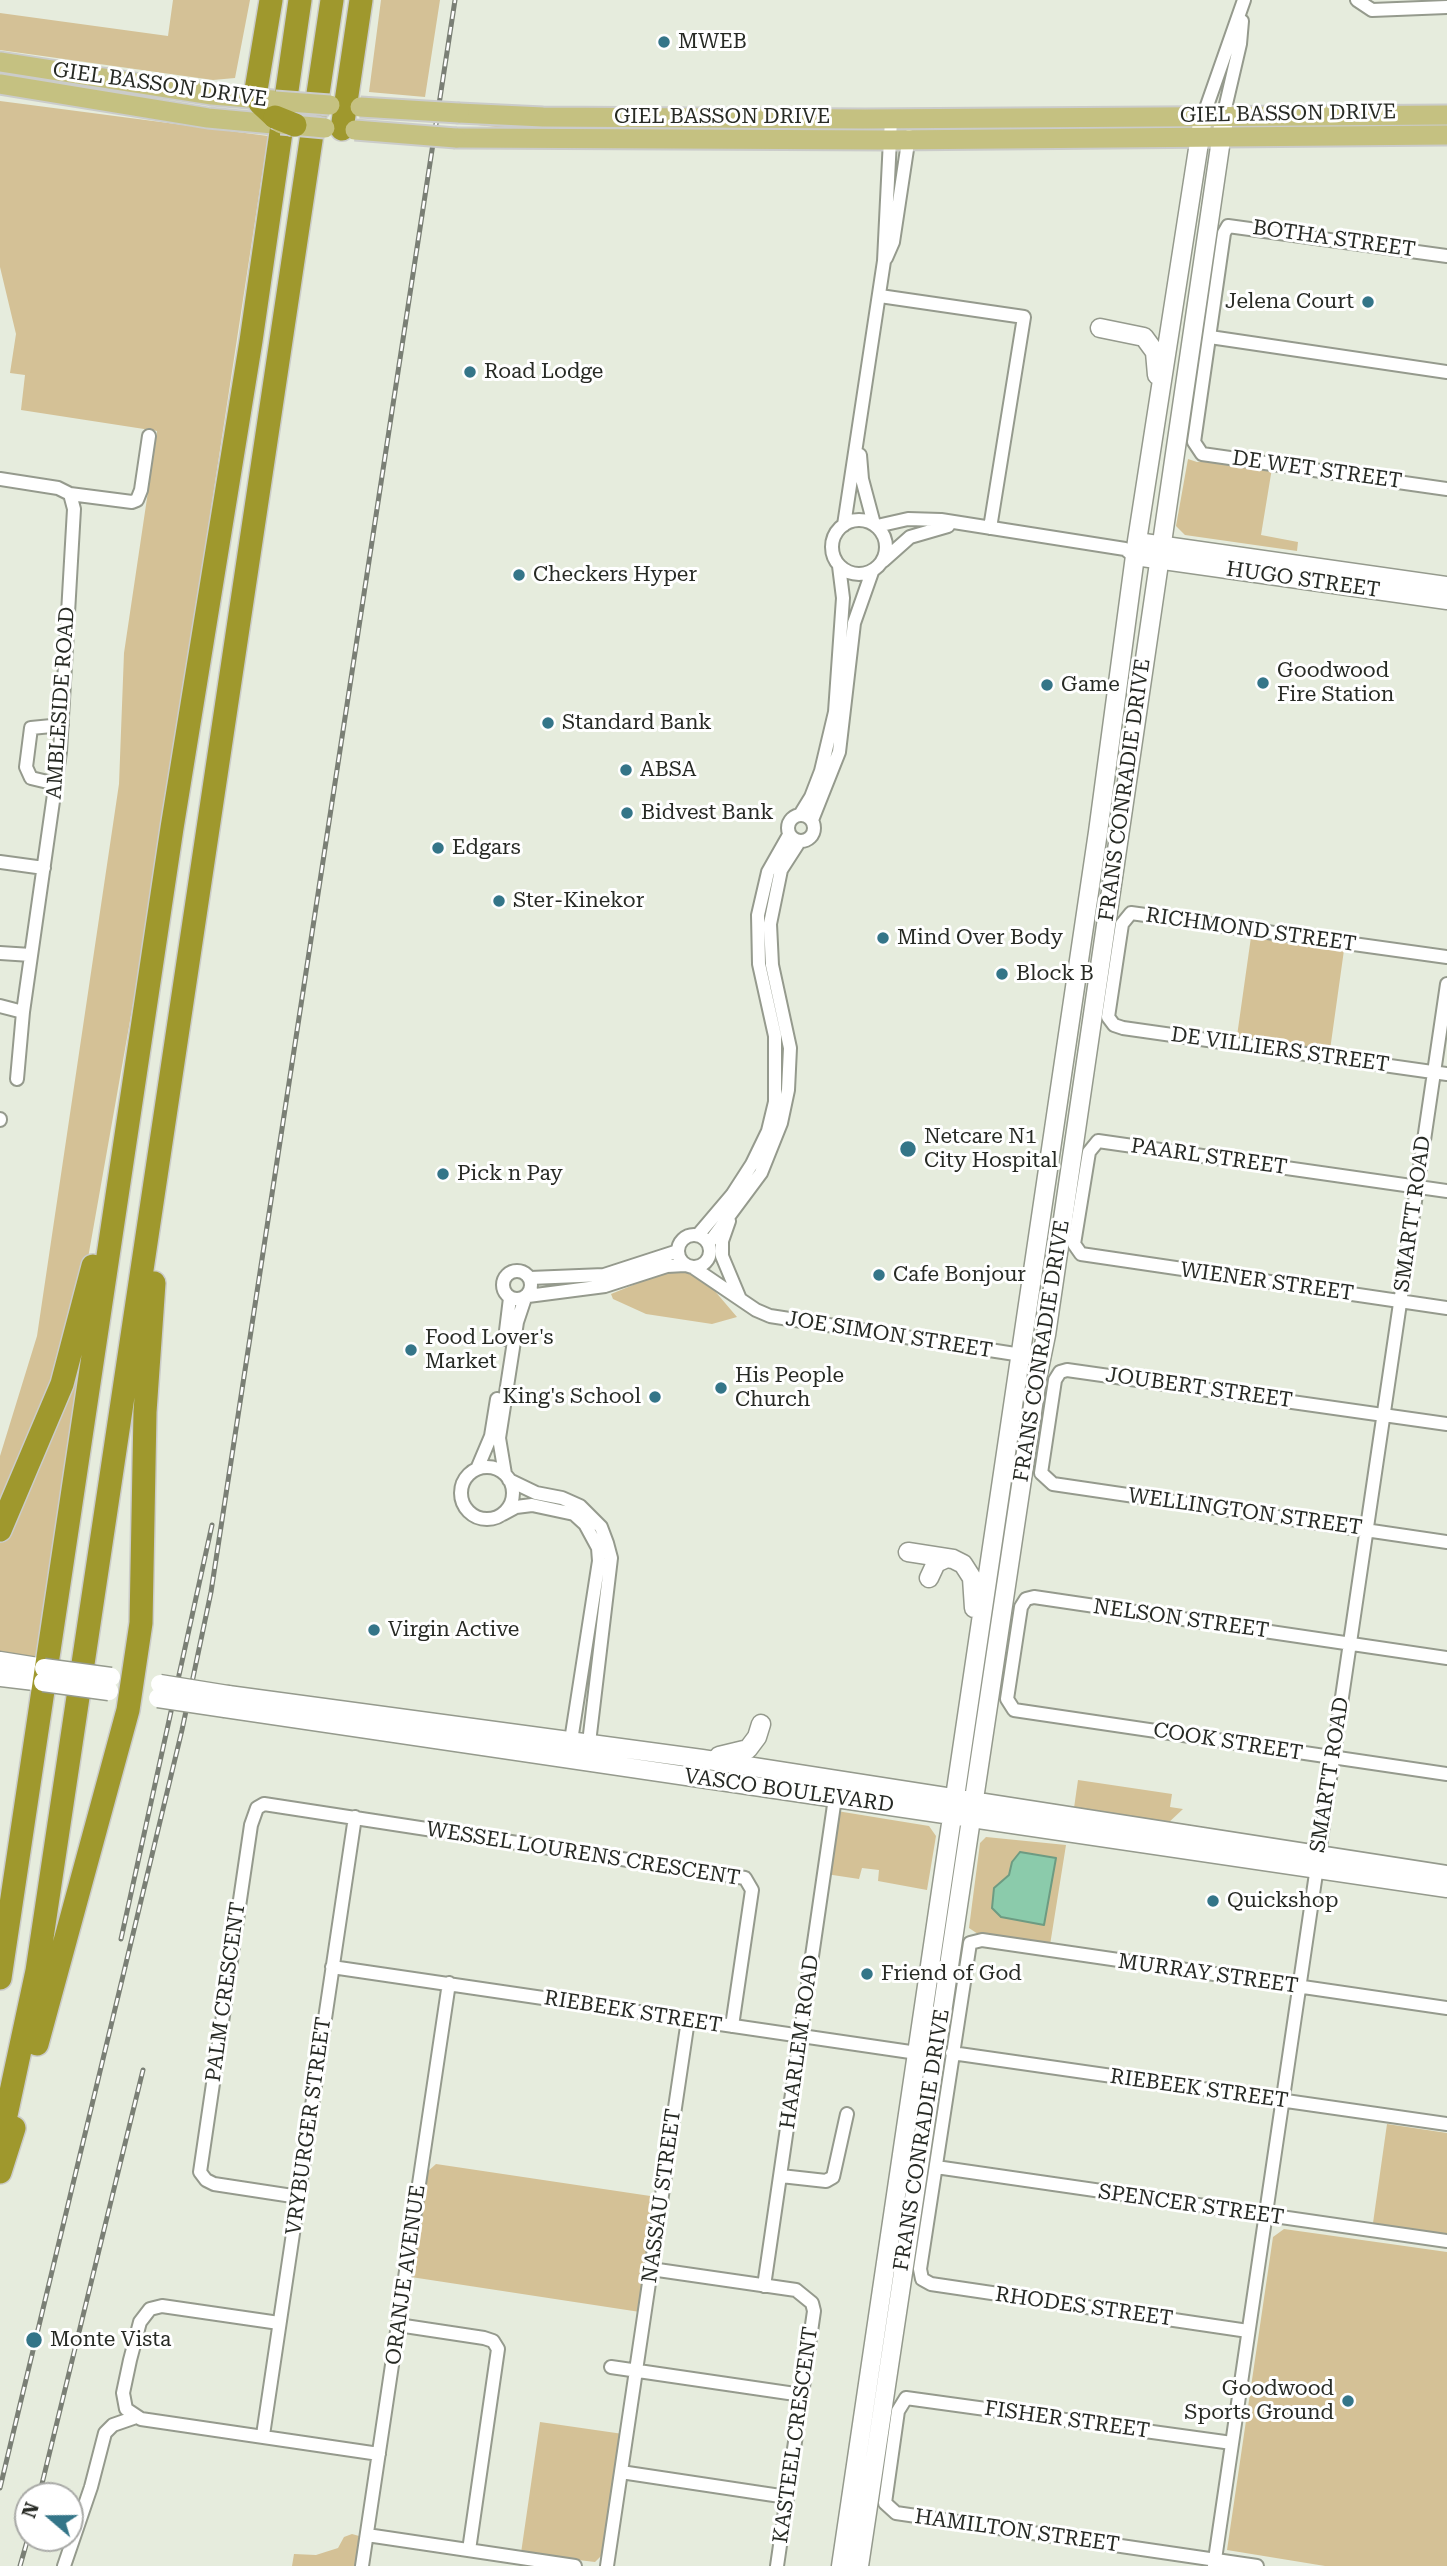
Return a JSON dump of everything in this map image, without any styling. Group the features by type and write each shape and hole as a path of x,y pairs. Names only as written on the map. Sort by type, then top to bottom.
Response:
{"highway":[{"path":"271,0 257,84 275,113"},
{"path":"0,1978 172,828 251,341 300,0"},
{"path":"0,2143 34,1989 332,0"},
{"path":"341,129 361,0"},
{"path":"0,1530 62,1384 88,1289 106,1204 172,828"},
{"path":"0,2172 136,1687 145,1412 161,1144"}],"main road":[{"name":"GIEL BASSON DRIVE","path":"0,62 212,95 341,129 456,138 1198,138 1223,126 1447,115"},
{"name":"GIEL BASSON DRIVE","path":"0,84 208,118 345,106 543,117 1203,117 1223,126 1447,135"},
{"name":"FRANS CONRADIE DRIVE","path":"841,2566 934,2054 953,1807 1098,832 1132,549 1159,406 1203,117"},
{"name":"FRANS CONRADIE DRIVE","path":"859,2566 1223,126"},
{"path":"1100,328 1137,334 1150,342 1156,358 1159,406"},
{"path":"908,1552 947,1558 963,1564 972,1578 976,1650"},
{"path":"929,1578 936,1563 947,1558"},
{"name":"VASCO BOULEVARD","path":"0,1661 12,1673 136,1687 578,1751 835,1798 953,1807"},
{"path":"702,1759 746,1751 756,1740 761,1724"},
{"name":"VASCO BOULEVARD","path":"578,1751 702,1759 953,1807 1317,1862 1447,1888"},
{"name":"VASCO BOULEVARD","path":"1317,1862 1447,1875"}],"street":[{"path":"1357,0 1372,10 1447,7"},
{"path":"1203,117 1244,2"},
{"path":"1223,126 1240,44 1244,2"},
{"path":"844,525 884,261 893,242 900,119"},
{"name":"BOTHA STREET","path":"1210,337 1224,233 1233,225 1447,256"},
{"path":"880,296 1024,317 990,528"},
{"path":"1210,337 1447,372"},
{"name":"DE WET STREET","path":"1210,337 1194,442 1202,454 1447,489"},
{"path":"859,434 862,479 876,525 887,546 883,561"},
{"path":"0,479 58,488 70,494 126,502 137,500 149,436"},
{"name":"AMBLESIDE ROAD","path":"17,1079 23,1012 62,725 74,509 70,494"},
{"path":"510,1298 606,1286 667,1266 704,1264 706,1245 768,1131 775,1102 775,1036 759,964 758,915 768,872 794,838 812,835 806,817 821,771 835,712 843,598 839,566 832,548 836,532 844,525 862,520 876,525 908,519 955,523 1159,552"},
{"path":"806,817 839,752 854,623 872,572 910,537 955,523"},
{"name":"HUGO STREET","path":"1159,552 1323,566 1447,585"},
{"name":"HUGO STREET","path":"1159,552 1320,583 1447,601"},
{"path":"839,566 858,575 872,572"},
{"path":"1320,583 1323,566"},
{"path":"56,783 31,778 26,767 31,727 62,725"},
{"path":"706,1245 761,1173 773,1148 786,1104 790,1048 772,965 770,924 782,870 794,838 790,820 806,817"},
{"path":"0,862 44,868"},
{"name":"RICHMOND STREET","path":"1114,1025 1108,1013 1122,924 1132,913 1447,957"},
{"path":"0,953 31,955"},
{"name":"SMARTT ROAD","path":"1214,2563 1417,1187 1441,1074 1447,984"},
{"path":"0,1006 23,1012"},
{"name":"DE VILLIERS STREET","path":"1114,1025 1441,1074"},
{"name":"PAARL STREET","path":"1088,1255 1077,1253 1074,1244 1088,1152 1098,1141 1447,1191"},
{"path":"740,1299 722,1256 726,1226 741,1201"},
{"path":"530,1278 604,1275 678,1251 684,1238 706,1245"},
{"name":"JOE SIMON STREET","path":"706,1245 721,1276 740,1299"},
{"path":"678,1251 690,1266"},
{"name":"WIENER STREET","path":"1088,1255 1447,1308"},
{"name":"JOE SIMON STREET","path":"690,1266 756,1310 785,1319 1041,1358"},
{"path":"503,1514 512,1502 499,1438 517,1322 532,1287 530,1278 521,1271 508,1274 503,1287 510,1298 491,1436 477,1469 462,1484 462,1501 474,1516 486,1520 503,1514 516,1507 532,1505 574,1514 586,1524 598,1548 599,1561 578,1751"},
{"name":"JOUBERT STREET","path":"1044,1479 1041,1470 1055,1380 1063,1370 1447,1424"},
{"path":"477,1469 492,1467 536,1493 562,1498 580,1506 601,1527 607,1543 611,1558 578,1751"},
{"name":"WELLINGTON STREET","path":"1044,1479 1053,1484 1447,1542"},
{"name":"NELSON STREET","path":"1010,1707 1007,1699 1021,1607 1030,1598 1447,1658"},
{"name":"COOK STREET","path":"1010,1707 1447,1774"},
{"name":"HAARLEM ROAD","path":"764,2286 835,1798"},
{"name":"PALM CRESCENT","path":"299,2197 214,2184 202,2176 200,2164 253,1815 260,1805 271,1803 355,1817"},
{"name":"VRYBURGER STREET","path":"263,2435 355,1817"},
{"name":"WESSEL LOURENS CRESCENT","path":"355,1817 746,1878 751,1890 732,2026"},
{"name":"MURRAY STREET","path":"934,2054 970,1943 982,1940 1447,2008"},
{"name":"RIEBEEK STREET","path":"332,1967 688,2020 1447,2124"},
{"name":"ORANJE AVENUE","path":"362,2566 449,1983"},
{"name":"NASSAU STREET","path":"607,2566 688,2020"},
{"path":"934,2054 936,2168"},
{"path":"781,2176 826,2180 833,2177 847,2114"},
{"name":"SPENCER STREET","path":"936,2168 1447,2241"},
{"name":"RHODES STREET","path":"936,2168 920,2269 922,2279 931,2284 1248,2331"},
{"name":"KASTEEL CRESCENT","path":"651,2269 801,2292 813,2307 777,2566"},
{"path":"136,2417 126,2409 122,2393 138,2327 150,2309 162,2306 279,2323"},
{"path":"398,2325 484,2338 493,2341 498,2349 469,2550"},
{"path":"611,2367 802,2395"},
{"name":"FISHER STREET","path":"903,2400 911,2398 1232,2443"},
{"name":"HAMILTON STREET","path":"903,2400 898,2411 885,2503 891,2511 1214,2563 1257,2566"},
{"path":"64,2566 106,2432 113,2425 136,2417 379,2454"},
{"path":"621,2472 787,2497"},
{"path":"367,2535 575,2566"}],"shaded area":[{"path":"173,0 250,0 235,78 213,80 0,50 0,13 168,36"},
{"path":"381,0 440,0 425,97 369,92"},
{"path":"0,101 268,136 150,908 85,1275 70,1336 0,1516 0,1456 37,1336 119,784 124,653 157,431 21,410 25,375 10,373 16,334 0,267"},
{"path":"459,120 777,125 811,129 861,129 861,132 542,132 459,123"},
{"path":"1188,459 1272,468 1261,535 1298,542 1297,551 1185,535 1176,526"},
{"path":"1251,937 1344,950 1330,1050 1237,1036"},
{"path":"685,1271 708,1283 737,1317 712,1324 646,1314 613,1299 611,1294 663,1273"},
{"path":"96,1275 38,1658 0,1652 0,1542"},
{"path":"1078,1780 1172,1794 1170,1807 1183,1809 1166,1825 1074,1808"},
{"path":"837,1811 929,1826 936,1836 927,1890 878,1881 879,1870 862,1868 859,1879 826,1874"},
{"path":"986,1837 1066,1845 1050,1945 981,1936 969,1928 980,1843"},
{"path":"1020,1852 1056,1858 1044,1925 1001,1917 992,1908 994,1888 1009,1875 1012,1862"},
{"path":"1387,2124 1447,2133 1447,2236 1373,2223"},
{"path":"436,2164 657,2197 640,2312 411,2277 426,2173"},
{"name":"Goodwood Sports Ground","path":"1284,2229 1447,2252 1447,2566 1325,2566 1227,2550 1273,2237"},
{"path":"540,2422 623,2434 604,2553 595,2562 521,2553"},
{"path":"352,2534 359,2536 355,2566 292,2566 294,2554 316,2555 338,2548 344,2537"}],"railway":[{"path":"0,2488 182,1730 211,1592 455,0"},
{"path":"121,1939 212,1525"},
{"path":"42,2482 143,2070"},
{"path":"20,2566 24,2552"}],"place":[{"name":"MWEB","path":"664,42"},
{"name":"Jelena Court","path":"1368,302"},
{"name":"Road Lodge","path":"470,372"},
{"name":"Checkers Hyper","path":"519,575"},
{"name":"Goodwood Fire Station","path":"1263,683"},
{"name":"Game","path":"1047,685"},
{"name":"Standard Bank","path":"548,723"},
{"name":"ABSA","path":"626,770"},
{"name":"Bidvest Bank","path":"627,813"},
{"name":"Edgars","path":"438,848"},
{"name":"Ster-Kinekor","path":"499,901"},
{"name":"Mind Over Body","path":"883,938"},
{"name":"Block B","path":"1002,974"},
{"name":"Netcare N1 City Hospital","path":"908,1149"},
{"name":"Pick n Pay","path":"443,1174"},
{"name":"Cafe Bonjour","path":"879,1275"},
{"name":"Food Lover's Market","path":"411,1350"},
{"name":"His People Church","path":"721,1388"},
{"name":"King's School","path":"655,1397"},
{"name":"Virgin Active","path":"374,1630"},
{"name":"Quickshop","path":"1213,1901"},
{"name":"Friend of God","path":"867,1974"},
{"name":"Monte Vista","path":"34,2340"},
{"name":"Goodwood Sports Ground","path":"1348,2401"}]}
